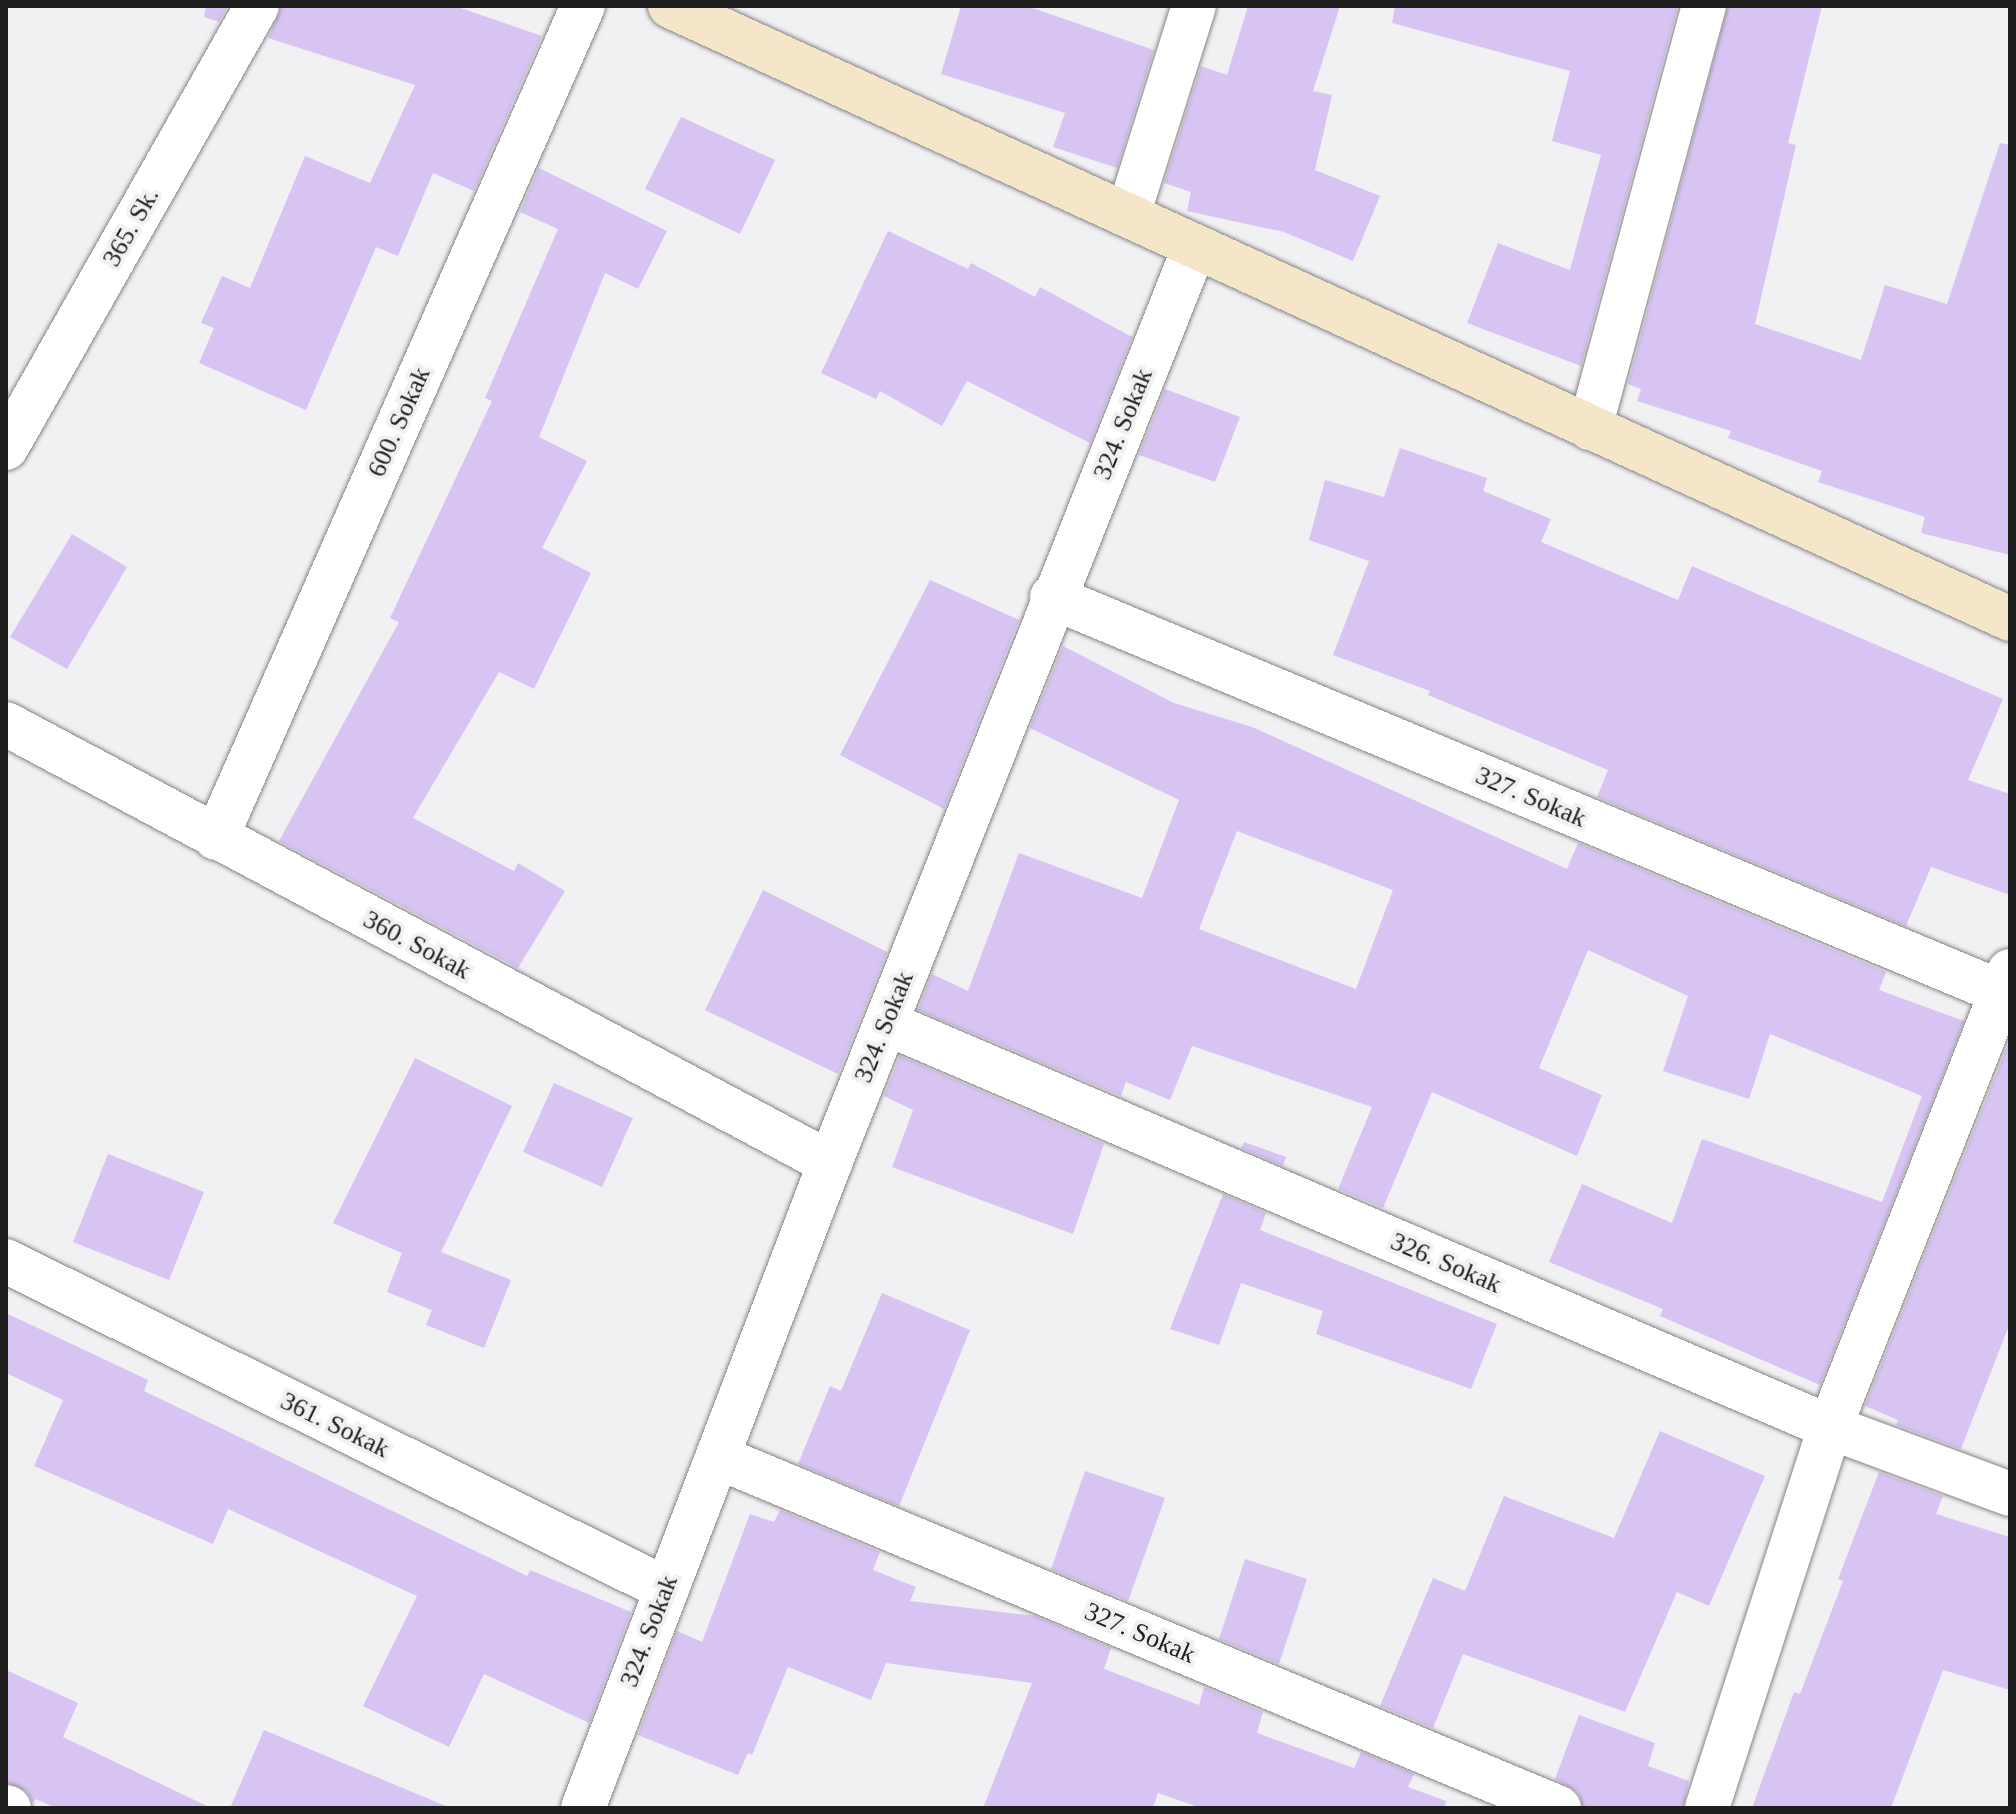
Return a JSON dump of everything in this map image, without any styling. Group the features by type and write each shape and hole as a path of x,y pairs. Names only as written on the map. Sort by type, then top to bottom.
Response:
{"main road":[{"path":"670,6 1128,215 1194,249 2010,619"}],"street":[{"name":"365. Sk.","path":"6,448 257,6"},
{"name":"600. Sokak","path":"216,838 583,6"},
{"path":"1128,215 1194,6"},
{"path":"1590,428 1704,6"},
{"name":"324. Sokak","path":"583,1808 664,1588 720,1458 830,1163 1052,597 1194,249"},
{"name":"327. Sokak","path":"1052,597 2007,987"},
{"name":"360. Sokak","path":"6,724 830,1163"},
{"path":"1707,1808 1830,1427 2007,987"},
{"name":"326. Sokak","path":"886,1023 1830,1427 2010,1494"},
{"name":"361. Sokak","path":"6,1261 664,1588"},
{"name":"327. Sokak","path":"720,1458 1559,1808"}],"building":[{"path":"206,6 228,6 219,22 204,17"},
{"path":"282,6 455,6 542,36 474,191 433,173 398,256 376,247 306,410 199,363 214,328 201,323 222,276 250,288 305,156 370,183 415,85 268,38"},
{"path":"961,6 1027,6 1154,50 1117,168 1053,147 1065,113 941,74"},
{"path":"1248,6 1340,6 1313,91 1332,95 1315,170 1380,196 1353,261 1284,232 1187,211 1191,192 1164,183 1201,66 1227,75"},
{"path":"1395,6 1678,6 1581,366 1467,323 1498,243 1570,270 1601,155 1552,141 1570,71 1392,23"},
{"path":"1728,6 1822,6 1788,143 1796,145 1755,324 1861,360 1885,285 1947,304 2000,143 2010,145 2010,555 1921,533 1925,517 1818,482 1822,471 1728,438 1731,431 1637,401 1641,389 1628,384"},
{"path":"681,117 775,160 740,234 645,189"},
{"path":"539,168 667,231 638,289 605,273 539,437 587,461 542,548 591,573 534,689 499,672 413,818 514,871 518,863 565,891 518,968 279,841 399,622 390,618 492,401 485,398 558,229 520,212"},
{"path":"888,231 968,269 971,263 1035,297 1040,287 1132,337 1090,443 967,381 942,426 880,391 876,399 821,373"},
{"path":"1165,389 1240,417 1215,482 1139,455"},
{"path":"1400,448 1487,478 1483,491 1551,519 1541,542 1678,600 1692,566 2003,699 1968,780 2010,794 2010,895 1931,867 1906,926 1597,797 1608,770 1428,695 1430,691 1333,655 1369,561 1309,540 1325,480 1384,497"},
{"path":"72,534 127,567 67,669 10,637"},
{"path":"930,580 1019,620 944,809 840,755"},
{"path":"1063,646 1174,703 1252,727 1567,869 1578,843 1886,972 1879,990 1964,1021 1820,1385 1660,1316 1663,1309 1549,1262 1582,1184 1672,1223 1702,1139 1882,1202 1922,1096 1770,1034 1749,1099 1663,1071 1688,996 1588,950 1539,1068 1602,1095 1577,1156 1432,1092 1383,1208 1338,1189 1372,1107 1192,1046 1170,1100 1126,1082 1121,1096 918,1010 932,974 968,991 1019,853 1142,898 1179,800 1030,728","holes":["1237,831 1393,890 1356,989 1199,929"]},
{"path":"763,890 887,952 838,1074 705,1010"},
{"path":"2010,1039 2010,1323 1961,1449 1896,1425 1898,1420 1865,1406"},
{"path":"900,1056 1104,1144 1073,1234 892,1167 913,1110 884,1096"},
{"path":"415,1058 512,1106 441,1252 511,1280 484,1348 426,1325 432,1310 387,1292 402,1253 333,1223"},
{"path":"554,1083 633,1118 602,1187 523,1152"},
{"path":"1244,1142 1286,1157 1283,1166 1241,1148"},
{"path":"108,1154 204,1192 169,1280 73,1242"},
{"path":"1223,1194 1266,1213 1260,1230 1497,1324 1471,1389 1316,1334 1323,1311 1241,1283 1219,1345 1170,1329"},
{"path":"882,1293 970,1330 899,1506 798,1464 830,1386 841,1391"},
{"path":"6,1313 148,1380 144,1391 527,1576 530,1570 631,1612 589,1723 484,1674 449,1747 363,1706 417,1596 228,1509 213,1544 34,1466 63,1400 6,1373"},
{"path":"1660,1431 1765,1476 1709,1606 1677,1592 1625,1712 1463,1654 1433,1728 1380,1706 1433,1578 1465,1591 1504,1496 1614,1538"},
{"path":"1085,1471 1165,1498 1128,1601 1051,1569"},
{"path":"1879,1472 1943,1496 1936,1514 2010,1537 2010,1690 1943,1670 1891,1808 1752,1808 1794,1692 1800,1694 1843,1581 1838,1579"},
{"path":"780,1510 880,1552 873,1570 916,1587 910,1601 1035,1616 1111,1648 1104,1669 1199,1705 1204,1687 1263,1712 1257,1733 1354,1768 1361,1752 1414,1774 1408,1787 1446,1801 1445,1808 1201,1808 1158,1793 1153,1808 983,1808 1032,1683 886,1663 871,1700 788,1667 752,1755 748,1753 738,1775 638,1735 677,1631 702,1642 750,1514 774,1522"},
{"path":"1245,1559 1307,1579 1279,1664 1219,1639"},
{"path":"6,1670 78,1703 63,1737 211,1808 57,1808 35,1799 33,1803 27,1791 6,1783"},
{"path":"1579,1715 1655,1743 1648,1766 1689,1781 1683,1808 1583,1808 1578,1792 1555,1779"},
{"path":"264,1730 448,1807 448,1808 230,1808"}]}
